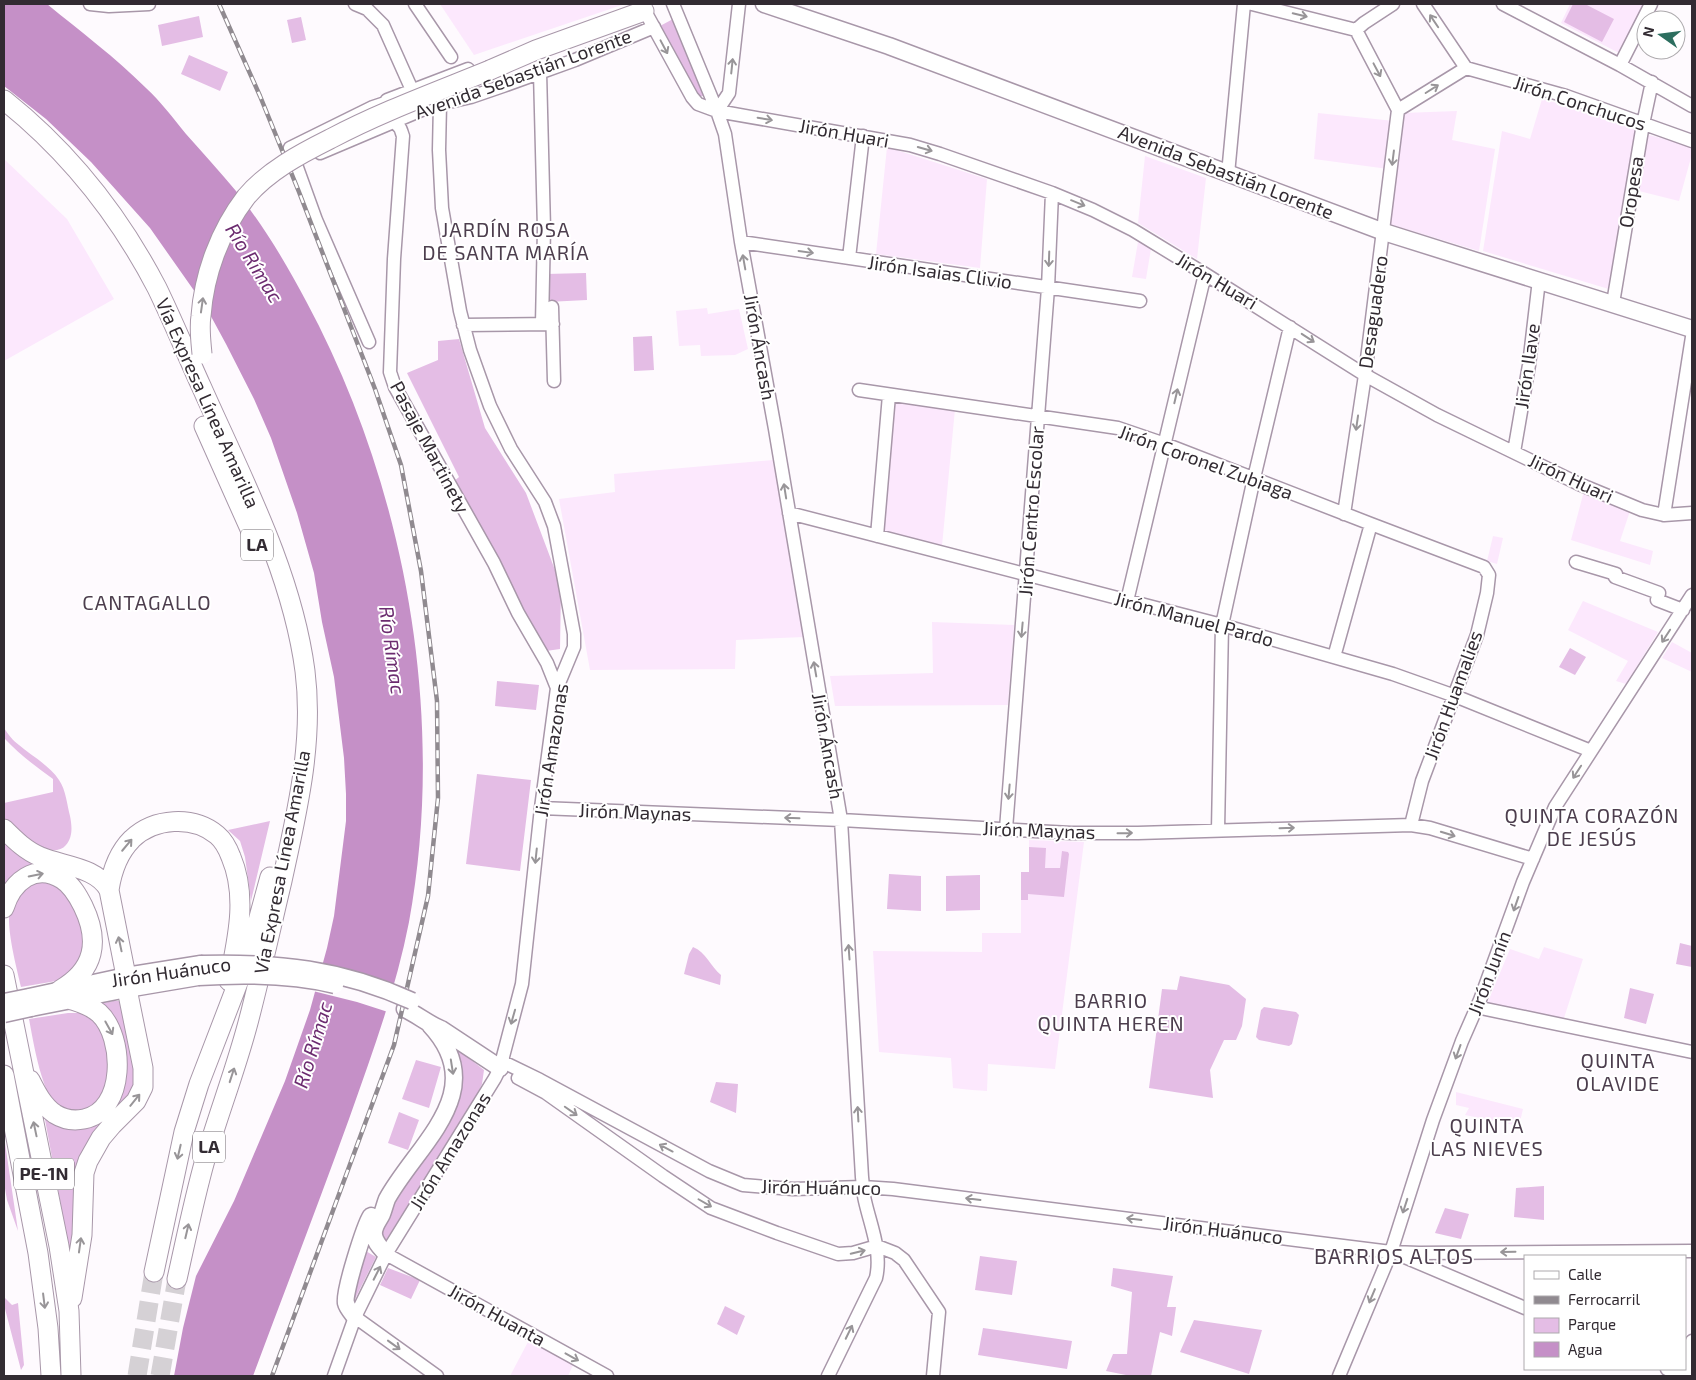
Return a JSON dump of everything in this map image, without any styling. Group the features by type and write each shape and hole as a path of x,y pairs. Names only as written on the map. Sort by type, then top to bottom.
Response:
{"highway":[{"path":"207,400 200,318 210,266 219,240 247,197 261,182 301,153 384,113 642,7"},
{"name":"Vía Expresa Línea Amarilla","path":"4,100 65,156 98,195 115,219 157,290 268,541 286,588 298,632 305,670 308,704 306,755 295,818 265,955 244,1038 205,1159 176,1279"},
{"name":"Vía Expresa Línea Amarilla","path":"4,116 74,184 115,240 140,282 266,566 285,625 291,658 295,694 296,733 293,770 280,835 250,954 199,1084 184,1132 154,1272"},
{"path":"109,890 118,857 131,840 147,828 172,822 188,822 211,831 222,840 231,856 236,872 241,902 225,1019"},
{"path":"4,829 27,850 41,857 96,876 104,882 109,890 144,1068 143,1087 136,1100 101,1138 88,1161 82,1188 82,1235 69,1311"},
{"path":"4,908 15,886 34,874 45,873 56,876 67,882 75,891 88,918 93,947 90,960 72,982 66,995 99,1013 108,1024 114,1036 116,1051 116,1078 108,1103 99,1113 89,1118 78,1120 54,1113 43,1102 22,1068"},
{"name":"PE-1N","path":"4,975 59,1246 69,1311 71,1376"},
{"name":"PE-1N","path":"4,1075 38,1253 48,1328 51,1376"}],"main road":[{"name":"Avenida Sebastián Lorente","path":"764,4 889,46 1384,232 1692,329"},
{"name":"Jirón Huánuco","path":"4,1014 30,1003 66,995 240,963 292,966 319,970 363,982 409,1005 500,1064"},
{"name":"Jirón Huánuco","path":"4,1002 30,1003"},
{"name":"Jirón Huánuco","path":"409,1005 430,1024 500,1064"},
{"path":"386,1254 377,1244 374,1232 375,1225 387,1200 434,1132 452,1098 454,1084 450,1056 438,1033 430,1024"},
{"path":"355,1317 346,1303 347,1292 369,1218 380,1204 387,1200"}],"street":[{"path":"90,4 109,6 149,4"},
{"path":"355,4 367,9 383,25 412,90 387,100 385,103"},
{"path":"415,4 451,57"},
{"name":"Jirón Áncash","path":"673,4 717,111 726,138 741,242 789,513 840,820 863,1187 877,1246 878,1264 876,1278 828,1376"},
{"path":"642,7 692,97 698,104 717,111 729,93 739,4"},
{"path":"1228,174 1244,4"},
{"path":"1252,4 1356,30 1398,110 1466,68 1422,4"},
{"path":"1356,30 1393,4"},
{"path":"1503,4 1652,82 1692,106"},
{"path":"1620,65 1651,4"},
{"name":"Avenida Sebastián Lorente","path":"385,103 373,107 290,148 295,164 392,122 440,104 471,97 575,60 654,27"},
{"path":"575,60 572,48 576,33"},
{"name":"Avenida Sebastián Lorente","path":"412,90 576,33"},
{"name":"Jirón Conchucos","path":"1466,68 1566,96 1692,140"},
{"path":"540,72 547,324 554,381"},
{"name":"Oropesa","path":"1613,303 1643,124 1652,82"},
{"name":"Pasaje Martinety","path":"385,103 384,108 387,117 399,126 403,136 394,259 390,372 395,387 494,563 518,613 547,663 557,688"},
{"name":"Jirón Amazonas","path":"334,1376 355,1317 386,1254 495,1078 500,1064 522,984 541,808 557,688 574,647 574,634 554,526 546,502 511,449 490,406 463,325 442,208 438,150 440,104"},
{"name":"Desaguadero","path":"1344,514 1365,375 1398,110"},
{"name":"Jirón Huari","path":"717,111 910,145 1052,193 1093,210 1133,230 1290,326 1365,375 1436,415 1578,484 1642,510 1664,514 1692,513"},
{"path":"849,258 864,136"},
{"path":"295,164 316,220 368,342"},
{"name":"Jirón Centro Escolar","path":"1006,829 1048,288 1052,193"},
{"name":"Jirón Isaias Clivio","path":"741,242 1140,301"},
{"path":"1128,601 1205,274"},
{"name":"Jirón Ilave","path":"1514,452 1539,280"},
{"path":"547,324 552,308"},
{"path":"463,325 547,324"},
{"path":"1218,830 1222,625 1290,326"},
{"path":"1664,514 1692,337"},
{"name":"Jirón Coronel Zubiaga","path":"859,390 1118,428 1165,444 1483,566"},
{"path":"877,536 889,395"},
{"name":"Jirón Manuel Pardo","path":"789,513 1222,625 1393,674 1455,696 1591,751"},
{"path":"1334,657 1371,524"},
{"path":"1576,562 1616,574 1615,577 1659,593 1657,600 1683,610"},
{"name":"Jirón Huamalies","path":"1411,825 1422,781 1471,653 1482,614 1489,575 1483,566"},
{"name":"Jirón Junín","path":"1339,1376 1391,1252 1441,1098 1462,1041 1555,807 1692,595"},
{"name":"Jirón Maynas","path":"541,808 840,820 1091,833 1411,825 1424,826 1533,859"},
{"path":"1476,1007 1692,1052"},
{"name":"Jirón Huánuco","path":"500,1064 540,1080 709,1172 734,1181 763,1188 863,1187 1391,1252 1692,1251"},
{"name":"Jirón Huánuco","path":"500,1064 712,1208 838,1254 853,1254 877,1246"},
{"path":"877,1246 895,1253 904,1260 939,1312 932,1376"},
{"path":"1391,1252 1524,1308"},
{"name":"Jirón Huanta","path":"386,1254 607,1376"},
{"path":"355,1317 437,1376"},
{"path":"1670,1370 1685,1376 1692,1341"}],"shaded area":[{"path":"440,4 625,4 474,55"},
{"path":"1570,4 1643,4 1640,10 1636,10 1636,18 1619,53 1561,23"},
{"path":"1542,99 1639,126 1612,290 1483,251 1502,131 1530,139"},
{"path":"1457,111 1452,140 1495,149 1479,251 1389,224 1403,113"},
{"path":"1318,113 1394,121 1388,169 1314,159"},
{"path":"1645,134 1692,146 1692,154 1679,201 1635,190"},
{"path":"887,147 987,179 980,268 876,254"},
{"path":"1145,156 1206,178 1197,259 1138,223"},
{"path":"4,159 67,219 114,299 4,361"},
{"path":"1138,242 1151,249 1146,279 1132,277"},
{"path":"707,308 708,314 739,309 748,349 735,355 701,356 700,345 679,346 676,311"},
{"path":"891,403 955,409 942,546 881,530"},
{"path":"773,460 804,637 736,640 735,669 590,670 559,499 615,492 614,474"},
{"path":"1584,491 1630,511 1620,541 1653,551 1650,565 1571,540"},
{"path":"1493,536 1503,538 1497,564 1487,561"},
{"path":"1583,601 1658,632 1626,684 1616,681 1628,661 1568,630"},
{"path":"932,622 1014,625 1008,705 835,706 830,676 933,673"},
{"path":"1672,642 1692,653 1692,672 1662,658"},
{"path":"1029,840 1084,842 1055,1069 988,1064 987,1091 972,1090 953,1088 951,1058 879,1052 873,951 982,952 982,933 1021,933 1021,872 1029,872"},
{"path":"1544,947 1583,959 1564,1018 1487,1004 1510,949 1539,959"},
{"path":"1456,1092 1523,1109 1519,1126 1465,1115 1469,1108 1456,1105"},
{"path":"529,1340 573,1365 568,1376 510,1376"}],"green space":[{"path":"1573,4 1585,4 1614,19 1602,42 1564,22"},
{"path":"199,16 203,37 162,46 158,25"},
{"path":"301,17 306,40 292,43 287,20"},
{"path":"673,19 705,96 699,96 660,26"},
{"path":"189,55 228,72 220,91 181,74"},
{"path":"586,273 587,300 547,302 546,274"},
{"path":"652,336 654,370 634,371 633,337"},
{"path":"459,339 485,428 526,493 561,586 560,649 546,651 453,482 459,477 407,373 438,360 438,341"},
{"path":"1570,648 1586,657 1575,675 1559,667"},
{"path":"497,681 539,685 536,710 495,706"},
{"path":"4,728 15,742 51,770 61,784 70,816 71,831 68,842 60,849 51,850 32,844 14,831 4,818 4,803 53,792 53,779 27,760 4,738"},
{"path":"477,774 531,780 520,871 466,864"},
{"path":"270,821 251,901 245,857 240,841 228,830"},
{"path":"4,839 34,862 35,868 5,891"},
{"path":"1029,847 1046,848 1045,868 1060,868 1062,851 1068,852 1064,897 1028,894 1028,900 1021,900 1021,872 1029,872"},
{"path":"889,874 921,876 921,911 887,909"},
{"path":"980,875 980,910 946,911 946,876"},
{"path":"53,881 75,902 89,952 62,980 21,987 10,934 9,913 11,906 27,883"},
{"path":"1680,943 1692,946 1692,967 1676,964"},
{"path":"693,947 705,956 721,975 720,985 684,974 689,954"},
{"path":"1180,976 1229,985 1246,999 1242,1026 1236,1040 1224,1040 1210,1070 1213,1098 1149,1088 1162,989 1177,990"},
{"path":"1630,988 1654,994 1646,1024 1624,1018"},
{"path":"123,1001 139,1085 95,1137 74,1276 43,1109 61,1122 119,1094 100,1004"},
{"path":"1264,1007 1296,1012 1299,1015 1292,1044 1289,1046 1259,1040 1256,1037 1261,1010"},
{"path":"81,1013 94,1017 109,1036 109,1093 84,1115 61,1109 54,1103 39,1068 29,1019"},
{"path":"457,1049 484,1070 482,1084 474,1101 383,1245 381,1225 439,1134 453,1052"},
{"path":"416,1060 441,1067 429,1108 402,1099"},
{"path":"716,1082 738,1084 736,1113 710,1102"},
{"path":"399,1112 419,1120 408,1150 388,1143"},
{"path":"4,1136 18,1231 7,1200 4,1183"},
{"path":"1544,1186 1544,1220 1514,1217 1516,1188"},
{"path":"1445,1208 1469,1214 1461,1239 1435,1233"},
{"path":"364,1250 376,1257 353,1303"},
{"path":"980,1256 1017,1261 1012,1295 975,1290"},
{"path":"388,1268 420,1280 411,1299 380,1285"},
{"path":"1113,1268 1173,1276 1167,1307 1176,1307 1172,1336 1160,1332 1151,1376 1131,1376 1106,1371 1113,1354 1127,1354 1132,1292 1111,1286"},
{"path":"4,1297 12,1305 18,1303 24,1365 21,1370 4,1305"},
{"path":"725,1306 745,1316 737,1335 717,1324"},
{"path":"1194,1320 1262,1330 1249,1374 1180,1352"},
{"path":"983,1328 1072,1341 1067,1369 978,1355"}],"water":[{"name":"Río Rímac","path":"4,4 47,4 123,66 162,104 236,191 265,231 306,301 340,372 369,447 392,524 409,603 419,683 423,764 420,843 404,947 375,1046 253,1376 174,1376 183,1328 196,1276 234,1201 285,1081 310,1010 327,948 334,916 346,821 344,758 334,677 314,573 297,513 271,438 254,399 207,309 150,228 91,162 46,119 4,86"}],"pier":[{"path":"320,966 395,989 388,1012 313,991"}],"tunnel":[{"path":"137,1376 154,1272"},
{"path":"160,1376 177,1279"}],"railway":[{"path":"219,4 260,96 299,192 375,389 401,465 421,571 437,701 438,798 428,896 394,1045 272,1376"}],"district":[{"name":"JARDÍN ROSA DE SANTA MARÍA","path":"506,242"},
{"name":"CANTAGALLO","path":"147,603"},
{"name":"QUINTA CORAZÓN DE JESÚS","path":"1592,828"},
{"name":"BARRIO QUINTA HEREN","path":"1111,1012"},
{"name":"QUINTA OLAVIDE","path":"1618,1072"},
{"name":"QUINTA LAS NIEVES","path":"1487,1138"},
{"name":"BARRIOS ALTOS","path":"1394,1257"}]}
